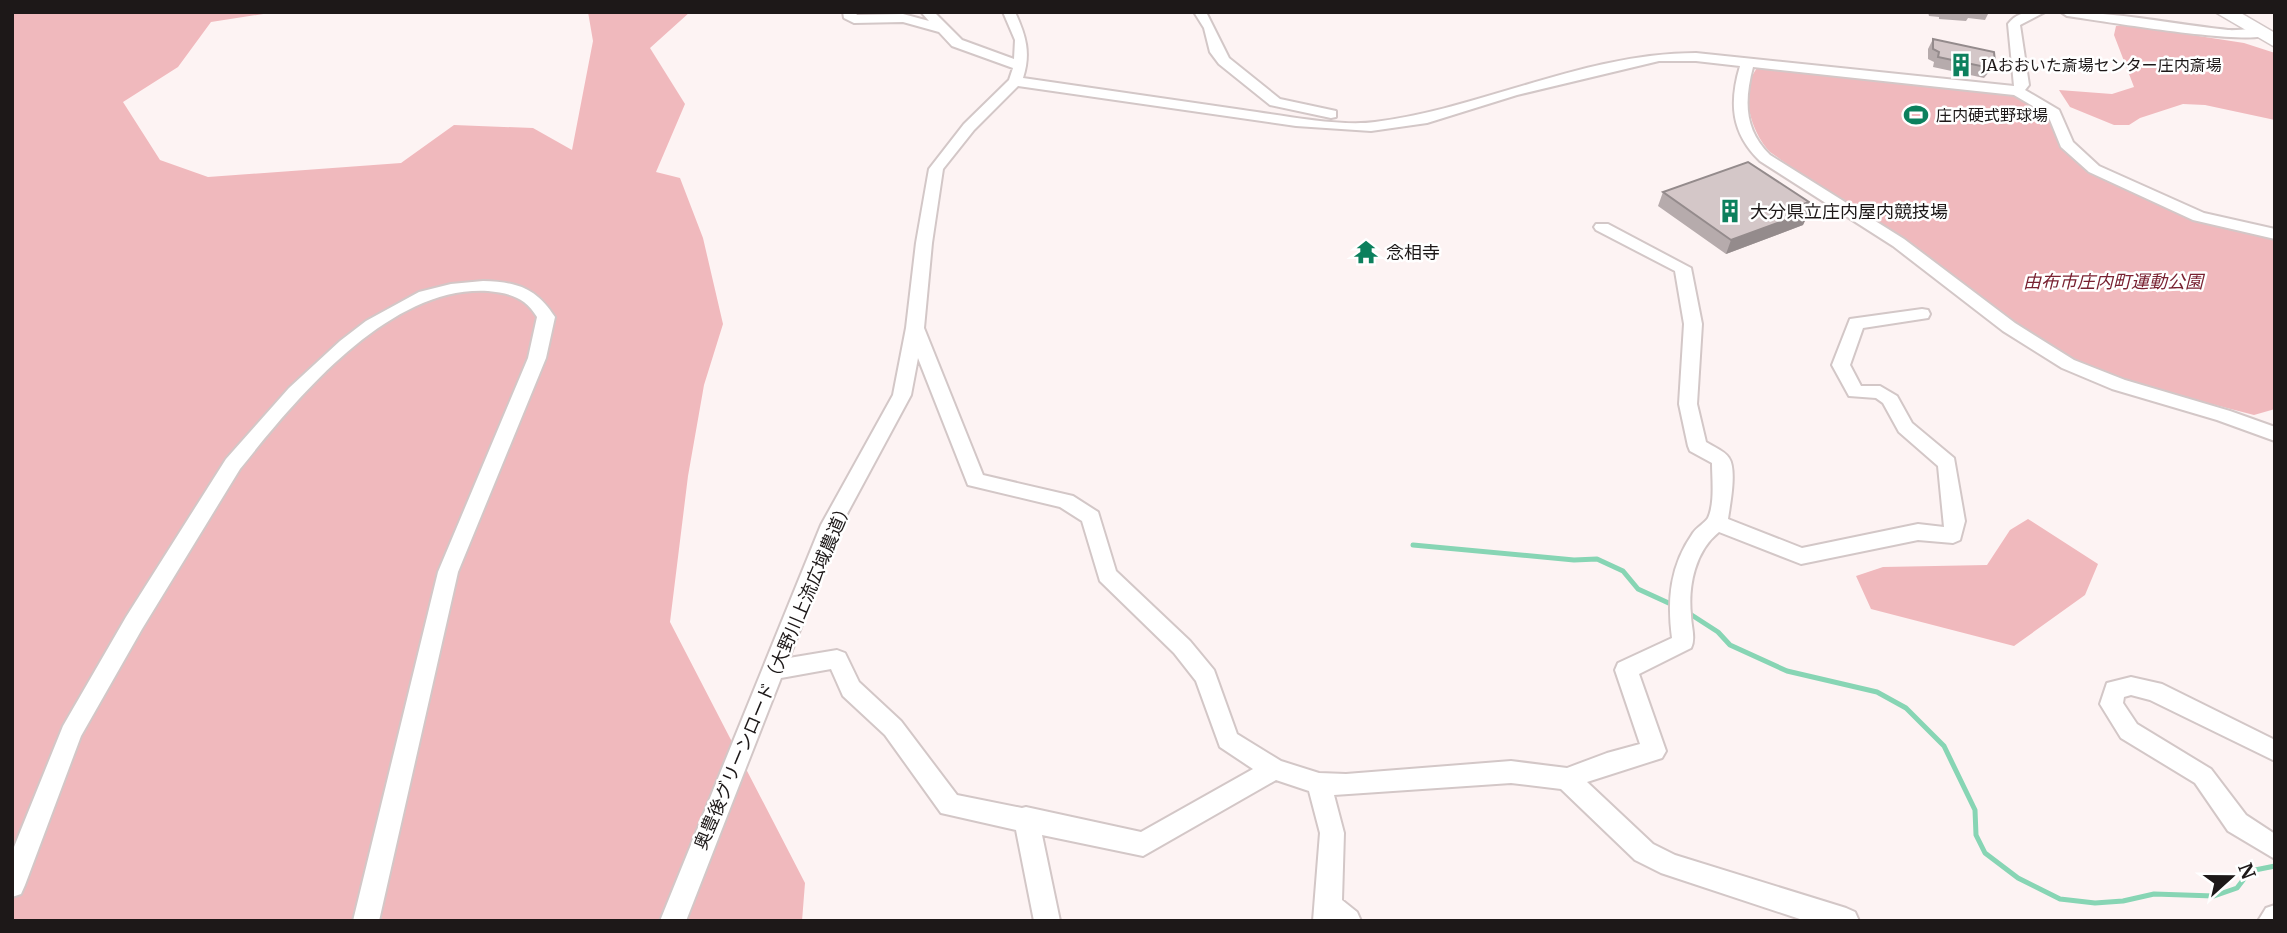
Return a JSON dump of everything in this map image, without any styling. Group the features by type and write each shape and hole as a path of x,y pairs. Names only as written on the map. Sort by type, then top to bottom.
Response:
{"highway":[{"path":"2225,12 2269,38"}],"street":[{"path":"849,12 848,15 854,19 903,18 940,28"},
{"path":"927,12 957,43 1018,74 1296,122 1378,126 1427,120 1512,92 1659,57 1696,57 1980,89 2016,90 2054,113 2066,145 2094,169 2199,218 2275,234"},
{"path":"1009,12 1021,40 1018,74"},
{"path":"1200,12 1210,29 1217,52 1224,61 1275,102 1367,121 1378,126"},
{"path":"2016,90 2022,85 2013,26 2020,18 2039,12"},
{"path":"2067,12 2269,38"},
{"path":"1747,62 1738,92 1740,116 1753,147 1765,158 1900,243 2026,339 2057,358 2111,383 2272,427"},
{"name":"奥豊後グリーンロード（大野川上流広域農道）","path":"673,921 831,525 902,395 915,328 924,243 936,169 943,157 1018,74"},
{"path":"915,328 975,480 1066,501 1091,517 1107,575 1182,647 1206,677 1228,740 1274,769 1319,784 1346,785 1511,772 1567,779 1607,763 1654,751 1626,670 1682,642 1678,593 1682,573 1702,534 1717,523 1722,492 1721,460 1697,446 1688,404 1693,324 1684,268 1602,226"},
{"path":"12,885 71,733 93,692 233,464 256,435 313,378 376,322 423,297 450,288 494,285 533,298 545,317 537,358 448,572 366,921"},
{"path":"1717,523 1801,556 1918,532 1953,535 1955,521 1947,464 1893,411 1891,400 1880,392 1855,392 1841,365 1856,323 1922,314"},
{"path":"772,670 837,659 852,689 894,728 950,805 1026,818 1143,844 1274,769"},
{"path":"2275,751 2154,691 2132,687 2115,690 2111,704 2129,731 2203,776 2236,824 2275,848"},
{"path":"1567,779 1644,852 1670,865 1846,921"},
{"path":"1319,784 1332,833 1334,915"},
{"path":"1026,818 1047,921"}],"green space":[{"path":"12,12 276,12 211,22 178,67 123,102 160,160 208,177 401,163 454,125 533,128 572,150 593,41 588,12 690,12 650,48 685,104 656,172 680,178 703,238 723,324 704,385 688,476 670,622 805,883 802,921 12,921"},
{"path":"2127,25 2244,43 2275,53 2275,120 2205,105 2183,104 2140,118 2129,125 2114,125 2070,107 2059,90 2112,94 2134,87 2114,35 2116,26"},
{"name":"由布市庄内町運動公園","path":"1757,68 2018,96 2051,116 2061,145 2082,165 2206,223 2275,237 2275,409 2254,415 2126,382 2058,355 1770,152 1757,134 1748,100 1752,78"},
{"path":"2028,519 2098,564 2085,595 2014,646 1871,609 1856,576 1883,567 1987,565 2010,530"}],"building":[{"path":"1933,39 1994,52 1995,62 1990,68 1938,57 1939,52 1933,49"},
{"name":"大分県立庄内屋内競技場","path":"1748,162 1809,202 1801,205 1810,211 1731,240 1663,192"}],"waterway":[{"path":"1413,545 1574,560 1597,559 1623,571 1638,589 1673,605"},
{"path":"1687,612 1718,632 1730,645 1787,671 1877,692 1906,708 1944,746 1975,810 1976,835 1985,853 2018,878 2060,899 2095,903 2123,901 2154,894 2214,896 2237,888 2250,871 2275,866"}],"place":[{"name":"JAおおいた斎場センター庄内斎場","path":"1961,65"},
{"name":"庄内硬式野球場","path":"1916,115"},
{"name":"大分県立庄内屋内競技場","path":"1730,211"},
{"name":"念相寺","path":"1366,252"}]}
